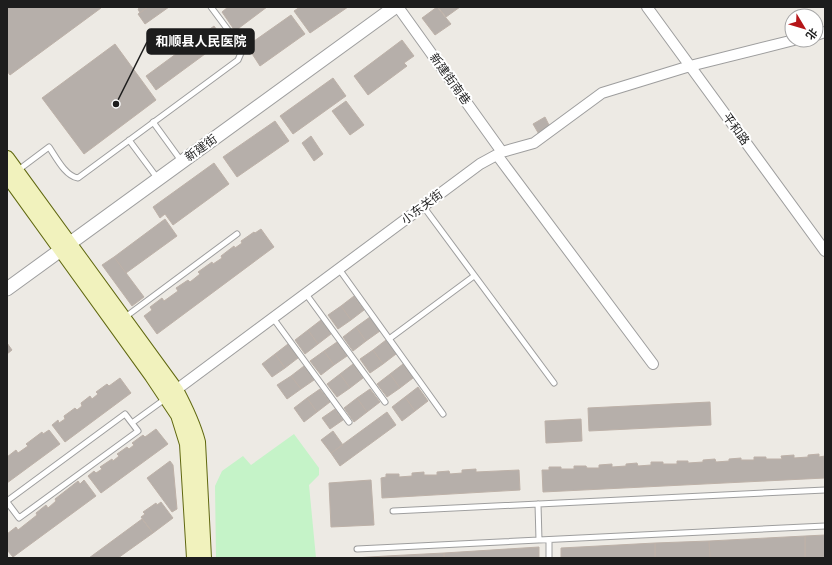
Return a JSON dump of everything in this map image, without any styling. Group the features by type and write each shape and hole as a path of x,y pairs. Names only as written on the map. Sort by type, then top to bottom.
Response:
{"main road":[{"path":"7,158 12,173 172,394 187,411 198,442 204,558"},
{"path":"65,247 123,318 172,394 187,444 194,558"}],"street":[{"name":"新建街","path":"7,289 395,7"},
{"name":"新建街南巷","path":"398,7 499,153 652,364"},
{"name":"平和路","path":"647,7 825,251"},
{"name":"小东关街","path":"172,394 480,164 499,153 534,143 602,93 690,66 784,42"}],"lane":[{"path":"12,173 49,147 68,173 73,177 78,178 238,60 241,53 240,46 211,7"},
{"path":"153,122 182,162"},
{"path":"129,140 158,179"},
{"path":"423,206 554,383"},
{"path":"123,318 237,234"},
{"path":"339,269 443,414"},
{"path":"389,339 474,276"},
{"path":"306,294 385,402"},
{"path":"273,318 349,422"},
{"path":"132,423 172,394"},
{"path":"125,414 138,431 19,518 7,501 125,414"},
{"path":"393,511 825,490"},
{"path":"538,504 539,540"},
{"path":"357,549 825,526"},
{"path":"549,540 549,558"}],"green space":[{"path":"294,434 319,468 319,475 309,485 316,558 216,558 215,486 222,471 243,456 251,465"}],"building":[{"path":"7,7 101,8 10,75 7,71"},
{"path":"141,7 148,7 140,13 138,9"},
{"path":"148,7 169,7 145,24 138,14"},
{"path":"228,7 267,7 235,31 222,12"},
{"path":"300,7 348,7 310,33 294,11"},
{"path":"437,7 451,24 435,35 422,18"},
{"path":"438,7 460,7 446,17"},
{"path":"291,15 305,34 260,66 247,46"},
{"path":"214,26 224,40 156,90 146,76"},
{"path":"402,40 414,56 404,63 407,66 368,95 354,76"},
{"path":"115,44 156,100 84,154 42,98"},
{"path":"333,78 346,96 293,134 280,116"},
{"path":"346,101 364,125 350,135 332,111"},
{"path":"545,117 551,129 540,136 533,124"},
{"path":"275,121 289,141 237,177 223,157"},
{"path":"311,136 323,154 314,161 302,143"},
{"path":"214,163 229,184 173,225 165,214 160,218 153,207"},
{"path":"165,219 177,236 126,273 114,257"},
{"path":"261,229 274,247 157,334 144,316 152,310 150,307 162,298 164,301 178,291 176,288 188,280 190,282 200,274 198,272 212,262 213,264 222,258 221,256 234,246 235,248 242,243 241,241"},
{"path":"114,257 144,297 132,306 102,265"},
{"path":"354,296 364,310 351,320 341,306"},
{"path":"341,306 351,320 338,329 328,315"},
{"path":"370,317 380,331 366,341 356,327"},
{"path":"321,320 331,334 318,344 308,330"},
{"path":"356,327 366,341 353,351 343,337"},
{"path":"308,330 318,344 305,354 295,340"},
{"path":"386,340 396,354 383,364 373,350"},
{"path":"337,342 347,356 334,365 324,351"},
{"path":"7,343 12,350 7,354"},
{"path":"288,344 298,358 285,368 275,354"},
{"path":"373,350 383,364 370,373 360,359"},
{"path":"324,351 334,365 321,375 310,361"},
{"path":"275,354 285,368 272,377 262,364"},
{"path":"353,364 363,378 350,388 340,374"},
{"path":"403,364 413,378 400,388 390,374"},
{"path":"304,366 314,380 301,389 291,376"},
{"path":"340,374 350,388 337,397 327,384"},
{"path":"390,374 400,388 387,397 377,384"},
{"path":"291,376 301,389 287,399 277,385"},
{"path":"120,378 131,393 65,442 52,425 58,420 59,423 65,419 64,416 75,408 77,410 82,406 81,403 90,396 92,399 98,394 96,392 107,384 109,386"},
{"path":"418,387 428,401 415,411 405,397"},
{"path":"320,389 330,402 317,412 307,398"},
{"path":"370,389 380,402 367,412 357,398"},
{"path":"405,397 415,411 402,421 392,407"},
{"path":"307,398 317,412 304,422 294,408"},
{"path":"357,398 367,412 354,422 344,408"},
{"path":"710,402 711,425 589,431 588,408"},
{"path":"335,409 343,420 330,429 322,418"},
{"path":"387,412 396,425 340,466 331,453"},
{"path":"581,419 582,441 546,443 545,421"},
{"path":"156,429 168,444 101,493 88,476 94,471 96,473 102,469 100,467 112,459 113,461 119,456 117,454 127,447 129,449 134,445 132,443 143,435 145,437"},
{"path":"49,430 60,444 7,483 7,457 16,450 18,453 28,446 26,444 42,432 43,434"},
{"path":"333,431 343,445 331,453 321,440"},
{"path":"819,454 819,457 825,456 825,478 543,492 542,470 549,470 549,467 561,467 561,469 574,469 574,466 599,468 599,465 612,464 612,467 626,466 626,464 637,463 638,466 651,465 651,462 677,464 677,461 688,461 688,463 703,462 703,460 715,459 716,462 741,458 741,460 754,460 754,457 782,459 781,456 794,455 794,458 808,457 808,455"},
{"path":"170,461 173,465 177,509 172,512 147,478"},
{"path":"476,469 476,472 519,470 520,490 382,498 381,478 386,477 386,474 399,474 399,477 412,476 412,473 424,472 424,475 437,475 437,472 449,471 450,474 462,473 462,470"},
{"path":"84,480 96,496 13,557 7,550 7,534 16,527 18,530 37,515 36,513 46,505 48,508 56,501 55,499 78,481 80,484"},
{"path":"371,480 374,525 331,527 329,483"},
{"path":"161,502 173,518 153,533 141,517 145,514 143,512 156,503 157,505"},
{"path":"142,519 153,533 118,558 89,558"},
{"path":"825,535 825,558 805,558 805,536"},
{"path":"805,536 805,558 710,558 709,541"},
{"path":"709,541 710,558 655,558 655,543"},
{"path":"655,543 655,558 561,558 561,548"},
{"path":"539,547 539,558 444,558 444,553"},
{"path":"444,553 444,558 386,558 386,556"},
{"path":"386,556 386,558 354,558"}],"place":[{"name":"和顺县人民医院","path":"116,104"}]}
